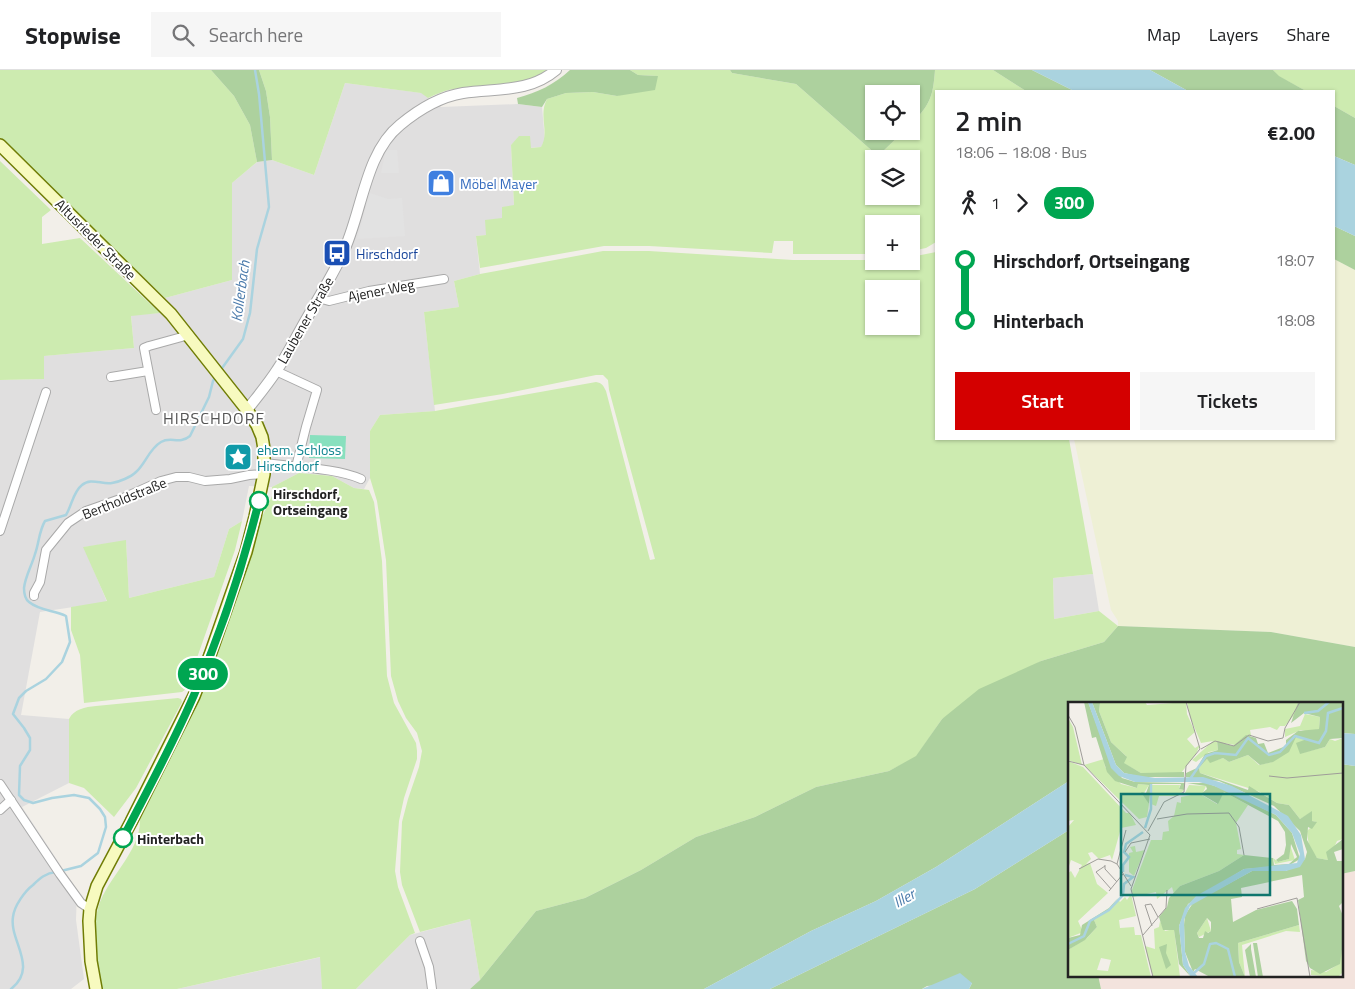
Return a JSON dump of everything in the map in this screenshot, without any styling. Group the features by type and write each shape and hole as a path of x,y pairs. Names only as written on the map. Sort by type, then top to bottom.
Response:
{"main road":[{"name":"Altusrieder Straße","path":"0,145 171,314 247,410 262,437 264,469 261,494 246,552 210,655 194,696 159,768 97,886 90,909 89,938 96,989"}],"street":[{"name":"Laubener Straße","path":"247,410 276,371 342,255 353,228 370,170 379,148 398,126 425,106 444,98 463,93 497,91 530,86 556,70"},
{"name":"Ajener Weg","path":"318,298 329,300 444,279"},
{"path":"156,410 144,348 189,335"},
{"path":"111,377 148,371"},
{"name":"Laubener Straße","path":"276,371 317,390 296,467"},
{"path":"0,531 46,392"},
{"path":"264,469 296,467 351,474 361,479"},
{"name":"Bertholdstraße","path":"34,596 40,582 46,550 68,523 86,511 123,498 161,481 176,477 205,482 249,475 264,469"},
{"path":"0,784 60,874 81,903 90,909"},
{"path":"0,810 11,800"},
{"path":"420,941 429,967 432,989"}],"shaded area":[{"path":"345,83 422,93 441,107 518,104 542,107 545,141 541,147 530,148 530,136 511,145 514,206 487,235 476,236 480,274 454,281 459,307 424,312 435,411 380,415 370,431 370,478 364,489 354,488 332,476 299,473 272,487 249,486 242,521 229,529 214,577 129,598 126,541 84,547 107,602 40,612 21,715 69,719 69,783 22,807 77,890 76,920 84,979 71,989 0,989 0,380 44,379 43,356 134,348 131,315 159,313 151,304 165,298 232,280 232,183 257,162 272,160 314,175"},
{"path":"386,150 397,150 399,173 381,173"},
{"path":"370,193 388,199 402,198 405,236 357,239"},
{"path":"1093,574 1099,611 1054,619 1053,578"},
{"path":"1355,871 1355,989 1101,989 1098,976 1342,976 1342,874"},
{"path":"470,919 480,980 470,989 356,989 410,935"},
{"path":"321,957 322,989 177,989"}],"green space":[{"path":"0,70 211,70 234,96 250,125 257,162 232,183 232,280 165,298 0,139"},
{"path":"211,70 259,70 266,91 270,117 272,160 257,162 250,125 234,96"},
{"path":"259,70 547,70 536,76 514,83 451,90 428,98 421,93 345,83 314,175 272,160 270,117 266,91"},
{"path":"570,70 630,70 638,75 658,76 655,90 617,96 593,92 566,93 547,99 542,107 518,104 517,98 545,87 558,80"},
{"path":"630,70 730,70 732,73 796,84 871,150 865,150 865,205 920,205 920,150 884,150 895,140 920,140 920,113 932,94 935,70 993,70 1024,90 935,90 935,243 926,248 920,249 920,215 865,215 865,254 793,254 793,241 774,241 772,253 649,246 604,246 480,268 476,236 486,235 485,220 502,218 502,207 514,205 511,145 519,136 530,136 531,148 541,147 544,136 544,112 547,99 566,93 593,92 617,96 658,76 638,75"},
{"path":"730,70 935,70 932,94 920,113 920,85 865,85 865,140 895,140 884,150 871,150 796,84 732,73"},
{"path":"993,70 1032,70 1072,90 1024,90"},
{"path":"1150,70 1273,70 1279,76 1304,90 1186,90"},
{"path":"1273,70 1355,70 1355,118 1335,107 1335,90 1304,90 1278,76"},
{"path":"1335,107 1355,118 1355,165 1335,156"},
{"path":"0,161 51,210 42,217 42,244 80,238 160,313 131,316 134,348 44,356 44,379 0,380"},
{"path":"1335,226 1355,236 1355,270 1335,260"},
{"path":"603,251 649,251 793,260 865,260 865,270 920,270 920,255 935,252 935,440 1069,440 1093,574 1053,578 1054,619 1099,611 1118,626 1104,642 1041,661 942,719 916,757 889,771 816,787 755,817 696,837 641,870 585,898 536,911 480,980 470,919 420,932 402,885 400,872 402,822 422,751 417,733 406,718 398,701 391,676 386,560 377,501 370,478 370,431 380,415 435,411 596,382 600,383 606,391 650,560 655,559 609,390 608,380 603,375 434,405 424,312 459,307 454,281 480,274"},
{"path":"1335,260 1355,270 1355,647 1271,632 1118,626 1118,621 1111,610 1074,440 1335,440"},
{"path":"310,435 346,436 345,459 309,458"},
{"path":"299,473 332,476 354,488 369,490 374,502 382,561 387,676 394,703 416,743 417,751 417,759 404,798 399,821 395,871 398,887 415,933 410,935 356,989 322,989 320,957 177,989 102,989 97,959 95,928 102,897 130,853 139,831 140,819 197,700 260,521 272,496 272,487"},
{"path":"242,521 235,550 186,689 182,692 84,703 80,655 71,630 71,607 107,601 83,547 126,540 129,598 214,577 229,529"},
{"path":"1118,626 1271,632 1355,647 1355,734 1342,733 1342,702 1068,702 1068,782 936,867 876,901 811,931 704,989 470,989 480,980 536,911 585,898 641,870 696,837 755,817 816,787 889,771 916,756 942,719 979,689 1041,661 1104,642"},
{"path":"178,698 182,702 136,788 114,817 84,788 69,783 69,719 74,713 80,709 92,706"},
{"path":"1342,764 1355,766 1355,871 1342,874"},
{"path":"1068,831 1068,976 1098,976 1101,989 969,989 972,983 927,986 922,989 770,989 975,889"}],"water":[{"path":"1032,70 1150,70 1186,90 1072,90"},
{"path":"1335,156 1355,165 1355,236 1335,226"},
{"path":"1342,733 1355,734 1355,766 1342,764"},
{"name":"Iller","path":"1068,782 1068,831 975,889 770,989 704,989 811,931 876,901 936,867"},
{"path":"960,973 972,983 969,989 922,989"}],"waterway":[{"name":"Kollerbach","path":"220,371 243,339 250,313 257,249 269,207 259,94 255,70"},
{"name":"Kollerbach","path":"61,871 81,866 98,853 106,827 105,817 89,798 74,795 33,803 24,800 19,795 20,766 30,750 30,738 13,714 19,698 26,691 46,679 62,662 70,642 66,616 33,605 26,598 24,588 41,529 45,521 66,515 77,491 85,483 93,481 112,483 125,479 136,472 153,448 161,442 165,440 182,440 190,436 209,397 216,376"},
{"name":"Kollerbach","path":"11,989 19,981 23,972 23,963 13,926 15,908 23,895 38,880 56,872"}],"bus line":[{"name":"300","path":"123,838 194,696 246,552 259,501"}],"place":[{"name":"Möbel Mayer","path":"441,183"},
{"name":"Hirschdorf","path":"337,253"},
{"name":"ehem. Schloss Hirschdorf","path":"238,457"},
{"name":"Hirschdorf, Ortseingang","path":"259,501"},
{"name":"Hinterbach","path":"123,838"}],"district":[{"name":"HIRSCHDORF","path":"214,418"}]}
